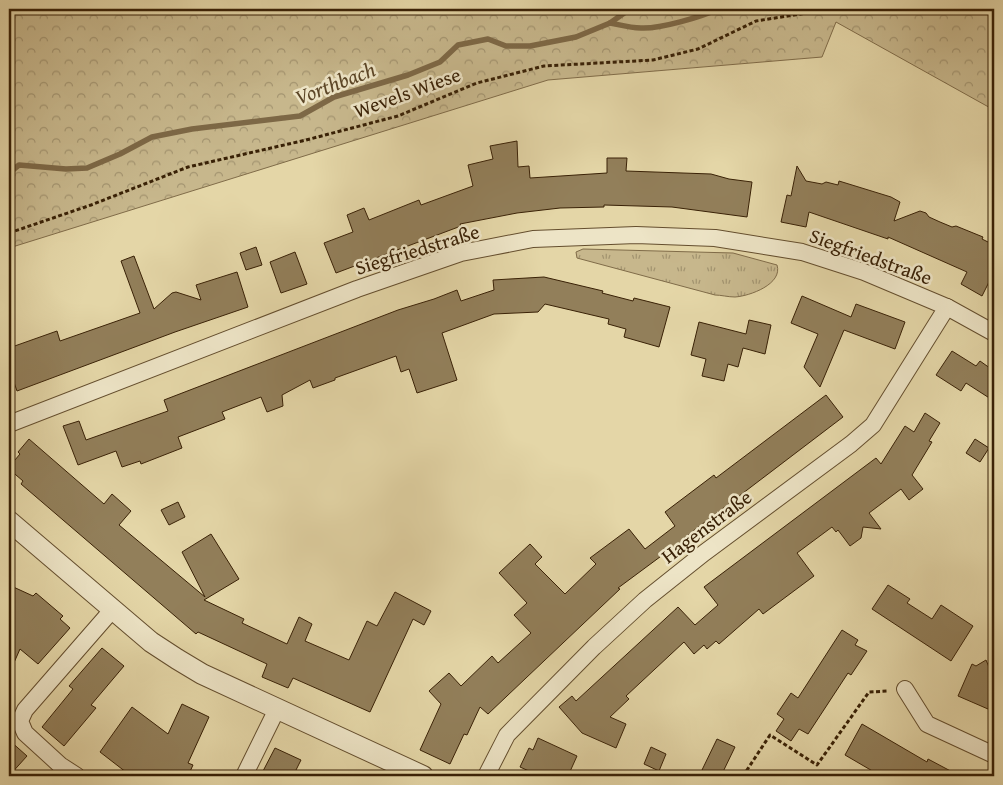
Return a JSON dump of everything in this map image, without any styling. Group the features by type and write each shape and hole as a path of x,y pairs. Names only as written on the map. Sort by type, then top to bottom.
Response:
{"street":[{"name":"Siegfriedstraße","path":"9,424 357,289 461,253 533,239 636,235 716,238 802,252 864,272 947,307 994,333"},
{"name":"Hagenstraße","path":"486,776 507,734 594,647 645,600 851,444 873,424 947,307"},
{"path":"9,521 151,642 177,660 202,674 424,776"},
{"path":"76,776 60,765 25,733 20,721 24,710 113,609"},
{"path":"905,689 927,724 994,755"},
{"path":"244,776 277,709"}],"path":[{"name":"Wevels Wiese","path":"9,233 91,205 188,167 306,140 398,116 477,83 544,66 653,60 698,49 756,21 813,12 819,9"},
{"path":"743,776 770,735 817,765 869,692 905,689"}],"green space":[{"path":"9,9 994,9 994,110 836,22 822,57 548,80 9,248"},
{"path":"583,249 733,253 777,265 778,272 775,278 764,288 749,294 735,297 715,295 577,258 576,252"}],"building":[{"path":"517,141 518,167 529,166 530,178 607,173 607,158 627,158 626,171 711,174 752,182 747,217 672,207 604,205 604,207 560,208 517,213 460,224 461,226 336,273 324,243 353,232 347,215 364,208 369,220 419,200 421,205 473,186 468,165 493,159 490,146"},
{"path":"797,166 806,181 838,185 839,181 891,197 900,202 894,221 920,211 952,227 956,226 983,237 982,239 994,245 994,272 982,296 961,284 967,272 888,237 888,239 809,212 806,227 781,222 787,195 791,196"},
{"path":"256,247 262,265 246,270 240,253"},
{"path":"295,252 307,284 281,293 270,262"},
{"path":"134,256 154,309 172,293 176,292 201,300 196,285 237,272 248,307 17,391 9,368 9,348 57,331 60,341 140,313 121,261"},
{"path":"544,277 603,291 602,293 633,301 634,298 670,307 659,347 624,337 626,329 608,324 609,319 545,304 538,312 494,314 442,333 457,380 417,393 409,369 401,372 396,356 313,388 310,380 282,395 283,406 267,412 261,397 222,412 225,419 178,437 182,448 141,464 140,461 122,467 116,451 78,465 63,426 79,421 86,440 168,411 164,400 398,310 457,290 461,301 494,290 493,280"},
{"path":"802,296 851,317 856,304 905,322 895,349 844,330 820,387 804,367 818,334 791,323"},
{"path":"749,320 771,325 765,354 743,348 738,367 728,364 724,381 702,376 706,359 691,355 699,322 746,334"},
{"path":"952,351 976,366 980,361 994,371 994,401 966,383 961,391 936,375"},
{"path":"826,395 843,417 684,538 691,547 675,560 668,551 618,588 620,589 488,714 480,707 467,735 464,734 450,764 420,750 441,704 429,691 449,673 461,686 492,656 498,663 531,633 514,615 527,603 499,573 530,544 542,557 535,564 565,594 596,564 590,558 629,529 645,549 675,526 665,512 714,475 716,478"},
{"path":"925,413 940,423 929,441 932,442 912,475 923,489 909,500 901,489 869,513 881,529 863,527 861,538 850,546 838,530 836,532 832,527 797,553 814,576 763,614 759,609 719,644 716,641 707,649 704,645 694,654 684,642 626,696 629,699 610,717 626,724 616,748 582,733 559,707 572,696 576,701 678,607 695,625 718,605 704,587 876,458 881,464 905,426 914,432"},
{"path":"29,439 104,504 112,494 131,511 119,525 205,597 182,552 211,534 239,579 204,600 244,619 242,623 287,644 299,617 312,624 305,641 349,660 367,621 377,626 395,592 431,611 424,625 413,619 370,712 293,678 288,688 262,677 267,664 198,632 196,634 21,484 23,481 9,467"},
{"path":"975,439 989,448 980,462 966,453"},
{"path":"178,502 185,517 169,525 161,510"},
{"path":"9,585 33,596 36,593 63,616 60,619 70,628 38,664 20,649 9,674"},
{"path":"888,585 910,599 907,603 932,619 941,605 973,626 951,661 872,609"},
{"path":"842,630 858,640 855,645 867,651 851,675 848,673 808,734 799,729 791,741 776,731 784,719 777,714 791,693 798,698"},
{"path":"102,648 124,666 91,705 96,708 64,746 42,727 73,689 69,686"},
{"path":"986,660 994,679 994,694 988,709 958,696 972,664 976,666"},
{"path":"182,704 209,717 188,763 193,765 188,776 131,776 100,752 132,707 168,734"},
{"path":"862,724 927,762 928,759 960,776 881,776 845,755"},
{"path":"538,738 577,756 568,776 540,776 520,767 529,748 533,750"},
{"path":"717,739 735,747 721,776 716,776 702,770"},
{"path":"9,740 27,756 9,776"},
{"path":"651,747 666,754 659,771 644,764"},
{"path":"275,748 301,760 293,776 272,776 262,773"}],"waterway":[{"name":"Vorthbach","path":"9,173 19,165 66,169 87,168 120,154 152,137 192,129 300,116 334,97 408,75 440,62 458,45 488,39 506,46 530,46 576,37 610,23 630,9"},
{"name":"Vorthbach","path":"610,23 637,28 659,27 691,19 718,9"}]}
